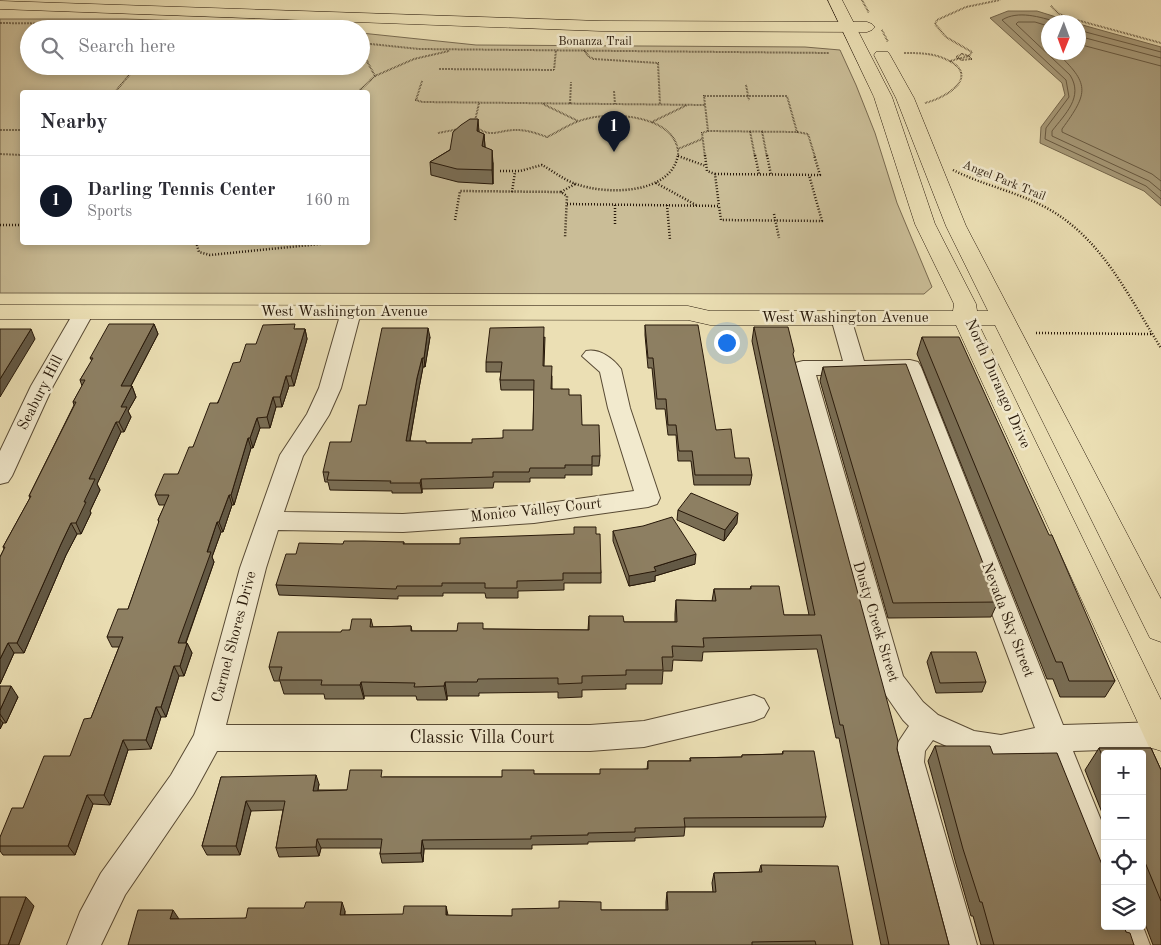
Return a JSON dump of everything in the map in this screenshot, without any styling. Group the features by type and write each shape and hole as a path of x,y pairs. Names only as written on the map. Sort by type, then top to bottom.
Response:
{"main road":[{"name":"North Durango Drive","path":"835,0 859,16 905,98 956,226 1161,629"},
{"path":"0,4 124,10 479,20 601,26 859,16"},
{"name":"North Durango Drive","path":"859,16 883,97 925,224 1161,735"},
{"name":"West Washington Avenue","path":"688,313 707,304 1000,311"},
{"name":"West Washington Avenue","path":"0,312 688,313 710,318 841,318 965,311"}],"street":[{"name":"Seabury Hill","path":"0,476 42,386 84,312"},
{"name":"Carmel Shores Drive","path":"84,945 92,924 113,884 182,785 208,738 254,568 269,521 292,455 318,416 330,388 351,312"},
{"path":"841,318 856,368"},
{"name":"Monico Valley Court","path":"269,521 403,523 534,514 648,498 619,408 610,369 593,356"},
{"name":"Nevada Sky Street","path":"856,368 910,367 1101,862"},
{"name":"Dusty Creek Street","path":"856,368 804,368 890,681 912,711 928,724 971,744 1001,748 1053,738 1161,735"},
{"name":"Classic Villa Court","path":"208,738 590,738 644,734 754,708"},
{"path":"928,724 910,747 910,762 960,945"},
{"path":"1127,930 1133,945"}],"path":[{"path":"950,61 958,59 969,60 971,59 969,56 972,54 970,50 949,39 936,28 937,20 966,7 1000,0"},
{"path":"1051,6 1059,14 1073,19 1161,44"},
{"name":"Bonanza Trail","path":"370,45 394,48 457,50 829,53"},
{"path":"360,90 375,76 414,59 457,50"},
{"path":"439,69 554,70 556,50"},
{"path":"584,50 589,57 594,59 658,63 660,104"},
{"path":"904,53 930,55 950,61 960,69 961,81 948,95 922,104"},
{"path":"958,59 956,57 960,55 969,56"},
{"path":"370,66 375,76"},
{"path":"117,90 129,75"},
{"path":"422,80 416,100 418,101 705,105"},
{"path":"570,104 571,82"},
{"path":"746,85 749,98"},
{"path":"614,91 615,104"},
{"path":"708,131 704,96 749,98 787,96 797,132"},
{"path":"456,103 458,97"},
{"path":"524,98 524,103"},
{"path":"479,103 474,126 487,134 514,130 531,131 547,137 579,121 596,116 614,115 634,117 652,122 671,136 678,149 678,156 673,168 655,182 634,189 610,191 575,184 542,165 515,172 500,171"},
{"path":"541,103 579,121"},
{"path":"652,122 688,104"},
{"path":"438,133 465,128"},
{"path":"0,130 20,130"},
{"path":"708,131 762,132 797,132 808,134 820,175 715,174 707,171 702,134 708,131"},
{"path":"750,131 759,174"},
{"path":"762,132 771,175"},
{"path":"678,149 702,139"},
{"path":"0,154 20,155"},
{"path":"678,156 706,166"},
{"name":"Angel Park Trail","path":"952,169 976,181 1026,198 1053,212 1074,226 1094,245 1161,348"},
{"path":"512,192 515,172"},
{"path":"715,174 721,220 822,221 809,175"},
{"path":"655,182 698,206"},
{"path":"455,220 460,191 561,192 575,184"},
{"path":"561,192 567,196 566,238"},
{"path":"567,204 719,206"},
{"path":"615,205 615,224"},
{"path":"667,205 670,240"},
{"path":"774,214 779,238"},
{"path":"0,225 20,225"},
{"path":"197,245 198,252 210,255 310,245"},
{"path":"1036,333 1152,334"}],"shaded area":[{"path":"0,19 156,20 20,20 20,75 370,75 370,34 476,45 805,47 840,50 875,133 897,203 932,287 924,294 0,293"}],"water":[{"path":"1008,11 1037,11 1050,15 1041,15 1041,60 1086,60 1086,26 1161,47 1161,206 1144,191 1040,143 1041,127 1065,95 1062,83 990,18"}],"building":[{"path":"470,119 478,119 477,131 484,134 482,146 492,150 492,170 457,169 430,162 450,150 453,132"},
{"path":"109,324 154,324 121,386 132,386 121,407 127,407 119,422 116,422 89,479 95,479 84,502 86,502 76,523 71,523 17,643 8,643 0,659 0,557 5,547 3,547 31,496 29,496 76,402 73,402 85,380 80,380"},
{"path":"295,324 294,329 305,329 291,376 286,376 280,397 273,397 267,417 257,418 250,438 248,438 231,495 229,495 219,522 217,522 207,552 211,552 178,643 187,643 180,666 174,666 161,707 156,707 146,740 123,740 104,795 87,795 68,846 0,846 0,837 12,808 23,808 44,756 70,756 84,719 91,718 123,637 107,637 118,609 128,609 158,520 169,495 155,495 164,474 178,474 189,447 193,447 210,403 218,403 233,363 240,362 246,344 256,344 263,325"},
{"path":"645,325 698,325 716,430 731,429 735,458 749,458 752,475 695,475 692,451 679,451 676,425 668,425 666,399 657,399 653,358 648,358"},
{"path":"544,327 543,366 552,366 551,389 569,389 569,395 581,395 582,425 599,425 600,456 592,456 592,465 565,465 565,468 530,468 529,472 493,472 493,477 421,479 420,483 327,480 329,472 323,472 330,442 351,442 359,405 366,405 382,328 428,328 424,358 422,358 417,378 406,441 472,443 472,439 503,438 503,430 533,430 534,380 500,380 502,362 486,362 490,328"},
{"path":"754,327 788,327 794,351 793,354 898,741 897,749 949,945 889,945 843,725 840,725 821,635 703,638 704,647 672,646 673,657 662,657 663,670 626,670 626,675 582,676 582,683 558,684 558,678 478,679 477,682 445,682 444,686 414,687 415,683 361,682 360,685 321,685 322,680 279,680 282,667 269,667 278,632 341,632 342,630 350,630 352,619 371,619 370,627 411,626 411,631 457,631 458,623 483,623 483,629 589,630 589,616 623,616 624,622 677,622 676,600 716,601 714,589 751,589 751,586 779,586 784,615 815,615"},
{"path":"0,329 31,329 0,379"},
{"path":"922,337 959,337 1049,535 1052,535 1115,681 1069,681 1062,662 1056,662"},
{"path":"906,364 998,602 893,603 823,367"},
{"path":"691,493 738,513 725,530 678,510"},
{"path":"672,517 696,554 654,567 656,571 629,576 613,531 643,526"},
{"path":"574,527 596,527 596,534 600,534 601,573 563,573 563,580 517,581 517,588 485,588 485,583 442,583 442,586 397,586 396,589 276,585 286,554 296,554 299,543 343,544 344,541 364,541 404,542 403,544 460,544 460,538 574,534"},
{"path":"931,652 976,652 986,682 940,683"},
{"path":"0,686 11,686 0,710"},
{"path":"935,746 990,746 993,754 1057,753 1101,862 1101,930 1125,930 1130,933 1134,945 994,945 982,902 980,902 963,849"},
{"path":"1099,748 1151,748 1161,770 1161,901 1146,865 1146,750 1101,750 1101,753"},
{"path":"783,751 814,751 826,817 684,818 685,827 635,828 635,832 588,833 588,835 531,836 531,839 422,840 421,853 380,854 382,839 317,839 316,847 276,848 285,801 246,801 236,846 202,846 221,777 316,775 313,791 347,790 350,770 382,770 381,777 502,777 502,770 534,770 534,774 600,774 600,769 648,769 648,761 691,761 690,758 783,754"},
{"path":"761,865 838,866 853,945 816,945 815,941 752,942 752,945 128,945 138,910 173,910 170,919 246,918 248,908 304,908 306,902 342,902 340,915 403,914 404,906 446,906 446,915 512,916 512,909 559,908 559,901 601,902 601,910 668,910 667,892 716,892 714,873 762,872"},
{"path":"0,897 26,897 8,945 0,945"}],"place":[{"name":"Darling Tennis Center","path":"614,152"}]}
